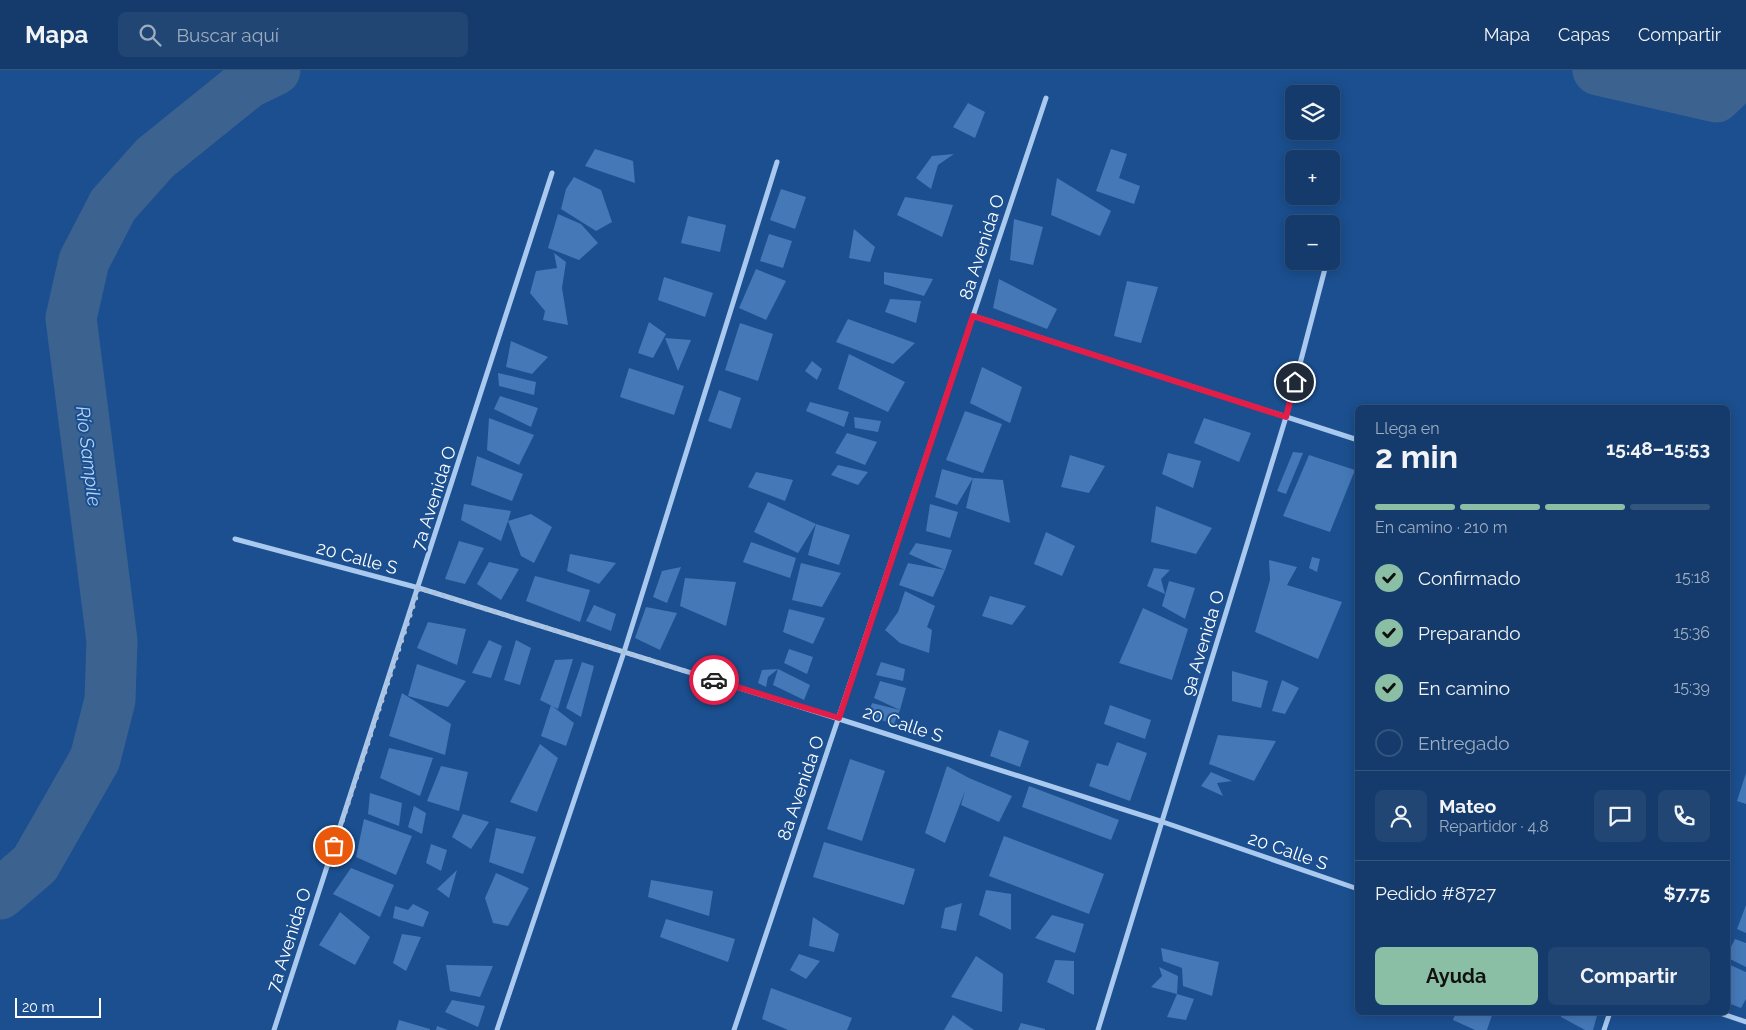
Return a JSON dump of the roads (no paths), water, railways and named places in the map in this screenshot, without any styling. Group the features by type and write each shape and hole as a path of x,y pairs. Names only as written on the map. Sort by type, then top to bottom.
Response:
{"street":[{"name":"8a Avenida O","path":"734,1030 1046,98"},
{"path":"497,1030 624,652 777,162"},
{"name":"7a Avenida O","path":"274,1030 419,588 552,173"},
{"name":"9a Avenida O","path":"1098,1030 1286,417 1325,270"},
{"path":"973,316 1355,439"},
{"name":"20 Calle S","path":"235,539 419,588 839,718 1163,822 1355,888"},
{"path":"1604,1030 1609,1015"},
{"path":"1726,1015 1746,1022"}],"waterway":[{"name":"Río Sampile","path":"0,894 35,864 95,759 110,700 112,641 71,318 84,261 113,205 155,158 248,83 275,70"},
{"name":"Río Sampile","path":"1598,70 1716,97 1744,70"}]}
